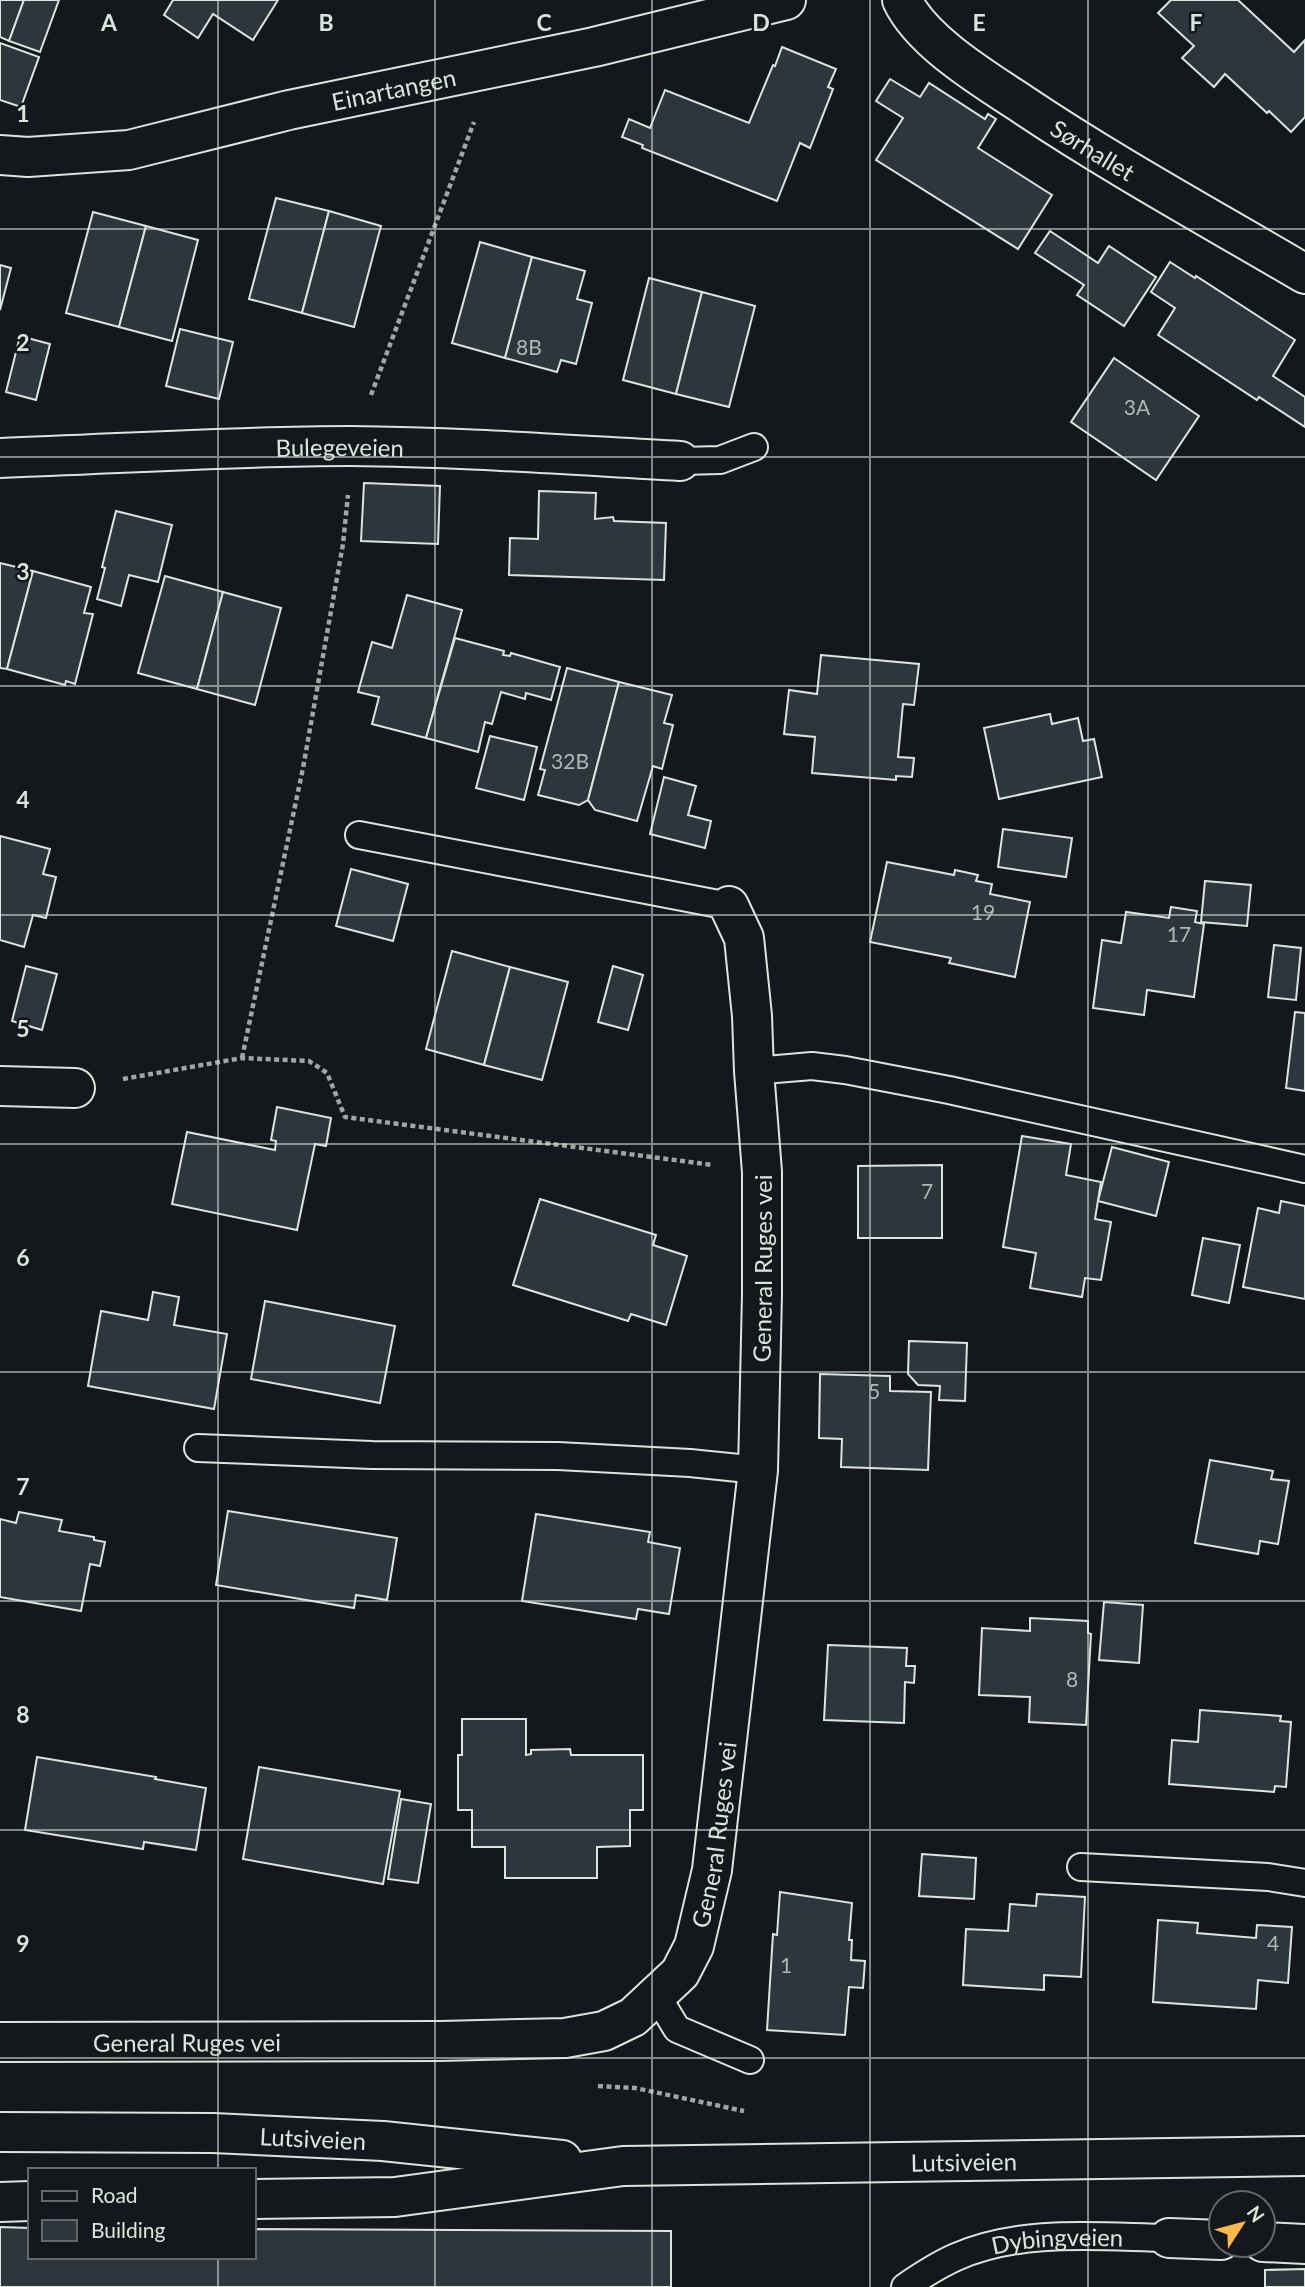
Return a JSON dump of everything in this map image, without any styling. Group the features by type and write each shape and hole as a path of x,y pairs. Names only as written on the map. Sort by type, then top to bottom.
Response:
{"street":[{"name":"Einartangen","path":"0,155 28,157 129,150 289,110 594,47 786,0"},
{"name":"Sørhallet","path":"902,0 928,36 984,79 1071,137 1305,274"},
{"name":"Bulegeveien","path":"0,458 144,453 194,448 352,446 680,461"},
{"name":"General Ruges vei","path":"0,2042 440,2041 565,2038 604,2031 633,2017 680,1973 694,1946 712,1870 758,1470 762,1172 744,938 729,906"},
{"path":"0,1086 75,1088"},
{"name":"Lutsiveien","path":"0,2132 213,2133 383,2141 624,2166 1305,2156"},
{"name":"Lutsiveien","path":"256,2199 395,2197 624,2166"},
{"path":"0,2202 28,2201"},
{"name":"Dybingveien","path":"1169,2238 1207,2239"},
{"path":"1277,2243 1305,2244"}],"lane":[{"path":"680,461 720,460 754,447"},
{"name":"General Ruges vei","path":"359,835 729,906"},
{"path":"754,1071 812,1066 845,1070 962,1093 1305,1169"},
{"path":"198,1448 372,1455 558,1456 690,1463 758,1470"},
{"path":"1081,1867 1268,1877 1305,1883"},
{"path":"657,1996 677,2029 750,2060"},
{"name":"Dybingveien","path":"905,2287 956,2257 990,2245 1046,2236 1169,2238"}],"path":[{"path":"242,1058 313,716 343,544 352,446 495,67"},
{"path":"75,1088 242,1058 309,1061 327,1073 345,1117 762,1172"},
{"path":"594,2086 635,2088 745,2111"}],"building":[{"path":"0,0 24,0 9,41 0,37"},
{"path":"24,0 59,0 40,52 9,41"},
{"path":"173,0 278,0 253,40 213,14 198,38 164,15"},
{"path":"1171,0 1238,0 1294,52 1305,40 1305,117 1291,132 1225,74 1214,87 1182,58 1194,46 1158,13"},
{"path":"0,43 39,57 21,107 0,100"},
{"path":"782,47 836,69 828,87 833,89 810,148 800,143 777,201 642,148 643,145 622,137 629,119 650,128 665,90 749,123"},
{"path":"890,79 920,97 929,83 985,119 988,114 996,119 978,148 1052,195 1018,249 876,160 903,118 876,101"},
{"path":"276,198 329,211 302,313 249,299"},
{"path":"329,211 381,226 354,327 302,313"},
{"path":"93,212 146,226 119,327 66,313"},
{"path":"146,226 198,240 172,341 119,327"},
{"path":"1050,231 1098,263 1109,246 1156,277 1124,326 1077,295 1084,285 1035,253"},
{"path":"480,242 532,257 505,358 452,343"},
{"path":"532,257 585,271 577,299 592,303 576,364 561,360 557,372 505,358"},
{"path":"1170,262 1295,340 1273,376 1305,397 1305,427 1259,397 1257,400 1158,335 1175,308 1151,292"},
{"path":"0,265 11,268 0,310"},
{"path":"649,278 702,292 676,394 623,380"},
{"path":"702,292 755,306 729,407 676,394"},
{"path":"180,329 233,342 219,399 166,386"},
{"path":"20,336 50,344 36,400 6,392"},
{"path":"1114,358 1199,416 1156,480 1071,422"},
{"path":"364,483 440,486 438,544 361,541"},
{"path":"539,491 596,493 595,519 613,517 614,521 666,523 664,580 509,575 510,538 538,539"},
{"path":"116,511 172,525 158,582 129,575 121,606 97,599"},
{"path":"0,563 33,571 7,669 0,668"},
{"path":"33,571 91,587 84,613 93,614 75,684 66,681 65,685 7,669"},
{"path":"165,576 223,592 197,689 138,673"},
{"path":"223,592 281,608 255,705 197,689"},
{"path":"407,595 462,610 426,738 372,724 379,697 358,692 372,642 392,648"},
{"path":"455,638 504,651 503,655 510,656 511,653 560,667 551,700 526,693 525,699 501,692 492,724 485,722 478,752 426,738"},
{"path":"821,655 919,664 914,705 903,704 898,757 914,758 912,777 896,776 896,780 812,773 815,737 784,734 789,690 817,694"},
{"path":"567,668 619,682 588,800 579,805 538,795 545,770 540,769"},
{"path":"619,682 672,695 664,723 673,725 662,769 653,766 637,821 595,810 588,800"},
{"path":"1050,714 1052,724 1078,718 1083,741 1094,739 1102,777 999,799 984,728"},
{"path":"490,736 537,747 524,800 476,788"},
{"path":"664,777 696,786 688,815 711,821 705,848 650,834"},
{"path":"1003,829 1072,838 1066,877 998,867"},
{"path":"0,836 50,849 43,874 56,877 46,918 33,915 24,947 0,940"},
{"path":"887,862 954,875 955,870 978,875 976,881 992,884 990,894 1030,902 1015,977 949,963 951,958 870,942"},
{"path":"351,869 408,884 393,941 336,926"},
{"path":"1205,881 1251,885 1247,926 1201,922"},
{"path":"1171,907 1197,911 1195,922 1204,924 1194,997 1147,990 1144,1015 1093,1008 1102,940 1121,943 1126,912 1169,918"},
{"path":"1274,945 1301,948 1296,1000 1268,997"},
{"path":"452,951 510,967 484,1065 426,1049"},
{"path":"26,966 57,974 42,1030 12,1021"},
{"path":"613,966 643,975 628,1030 598,1022"},
{"path":"510,967 568,982 542,1080 484,1065"},
{"path":"1295,1012 1305,1013 1305,1091 1286,1088"},
{"path":"277,1107 331,1118 326,1146 315,1144 297,1230 172,1204 187,1132 275,1150 276,1141 271,1140"},
{"path":"1022,1136 1071,1144 1066,1175 1101,1182 1095,1219 1111,1222 1101,1280 1085,1278 1082,1297 1030,1288 1036,1253 1003,1247"},
{"path":"1112,1147 1169,1162 1156,1216 1098,1201"},
{"path":"942,1165 942,1238 858,1238 858,1166"},
{"path":"540,1199 656,1235 653,1245 687,1256 666,1325 631,1314 628,1321 513,1285"},
{"path":"1281,1201 1305,1206 1305,1299 1243,1287 1258,1208 1279,1213"},
{"path":"1203,1238 1240,1245 1229,1303 1192,1295"},
{"path":"153,1292 179,1297 174,1325 227,1334 214,1409 88,1386 101,1311 148,1320"},
{"path":"265,1301 395,1326 380,1403 251,1379"},
{"path":"909,1341 967,1343 965,1401 939,1400 940,1386 918,1385 908,1374"},
{"path":"820,1374 890,1376 890,1391 931,1392 928,1470 841,1467 842,1439 819,1438"},
{"path":"1210,1460 1273,1471 1271,1479 1289,1481 1278,1544 1260,1541 1258,1554 1195,1543"},
{"path":"228,1511 397,1538 387,1600 356,1595 354,1608 216,1585"},
{"path":"19,1512 62,1520 59,1531 94,1537 94,1540 105,1542 100,1566 90,1564 81,1611 0,1597 0,1519 16,1523"},
{"path":"536,1514 650,1532 648,1542 680,1548 669,1614 638,1609 636,1619 522,1601"},
{"path":"1104,1602 1143,1605 1139,1663 1099,1660"},
{"path":"1030,1618 1088,1621 1088,1633 1091,1634 1086,1725 1029,1722 1030,1697 979,1695 982,1628 1030,1631"},
{"path":"828,1645 907,1648 906,1666 915,1666 914,1683 905,1682 904,1723 824,1720"},
{"path":"1200,1710 1281,1716 1280,1721 1291,1722 1286,1787 1275,1786 1274,1792 1169,1784 1172,1740 1198,1742"},
{"path":"462,1719 526,1719 526,1755 531,1754 531,1750 570,1749 571,1755 643,1755 643,1810 630,1810 630,1846 597,1847 597,1878 505,1878 505,1847 472,1847 472,1810 458,1810 458,1755 462,1755"},
{"path":"37,1757 206,1788 196,1850 144,1842 143,1849 25,1830"},
{"path":"259,1767 400,1791 383,1884 243,1859"},
{"path":"401,1799 431,1804 418,1883 388,1879"},
{"path":"922,1854 976,1858 974,1899 919,1896"},
{"path":"780,1892 852,1903 849,1940 852,1940 851,1960 865,1961 863,1988 849,1987 845,2035 767,2030 773,1934 777,1935"},
{"path":"1037,1894 1085,1897 1081,1977 1044,1975 1044,1990 963,1985 966,1929 1008,1931 1010,1904 1036,1906"},
{"path":"1158,1920 1198,1923 1197,1933 1256,1938 1257,1925 1292,1927 1288,1983 1258,1980 1256,2009 1153,2002"},
{"path":"0,2227 28,2228 28,2259 256,2259 256,2229 671,2231 671,2287 0,2287"},
{"path":"1305,2269 1305,2287 1265,2287 1265,2270"}]}
